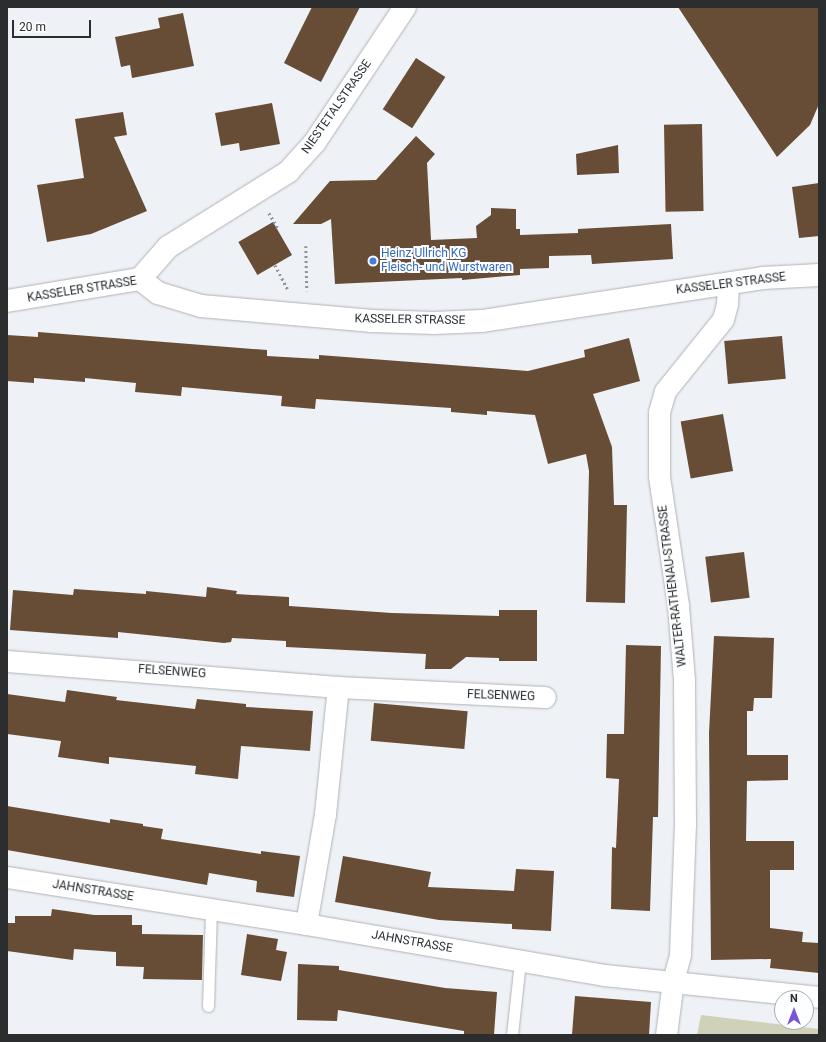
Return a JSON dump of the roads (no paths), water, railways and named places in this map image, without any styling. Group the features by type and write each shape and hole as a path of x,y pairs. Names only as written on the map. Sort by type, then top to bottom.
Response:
{"main road":[{"name":"NIESTETALSTRASSE","path":"140,279 168,247 288,172 315,142 405,7"},
{"name":"KASSELER STRASSE","path":"7,301 140,279 158,293 201,306 372,320 434,323 482,320 728,283 819,275"}],"street":[{"name":"WALTER-RATHENAU-STRASSE","path":"666,1035 673,981 680,954 684,839 684,680 678,605 659,476 659,412 665,391 723,319 727,304 728,283"},
{"name":"FELSENWEG","path":"7,661 338,687 545,697"},
{"path":"306,924 325,814 338,687"},
{"name":"JAHNSTRASSE","path":"7,877 306,924 604,975 819,997"}],"lane":[{"path":"208,1006 211,909"},
{"path":"512,1035 520,960"}],"place":[{"name":"Heinz Ullrich KG Fleisch- und Wurstwaren","path":"373,261"}]}
